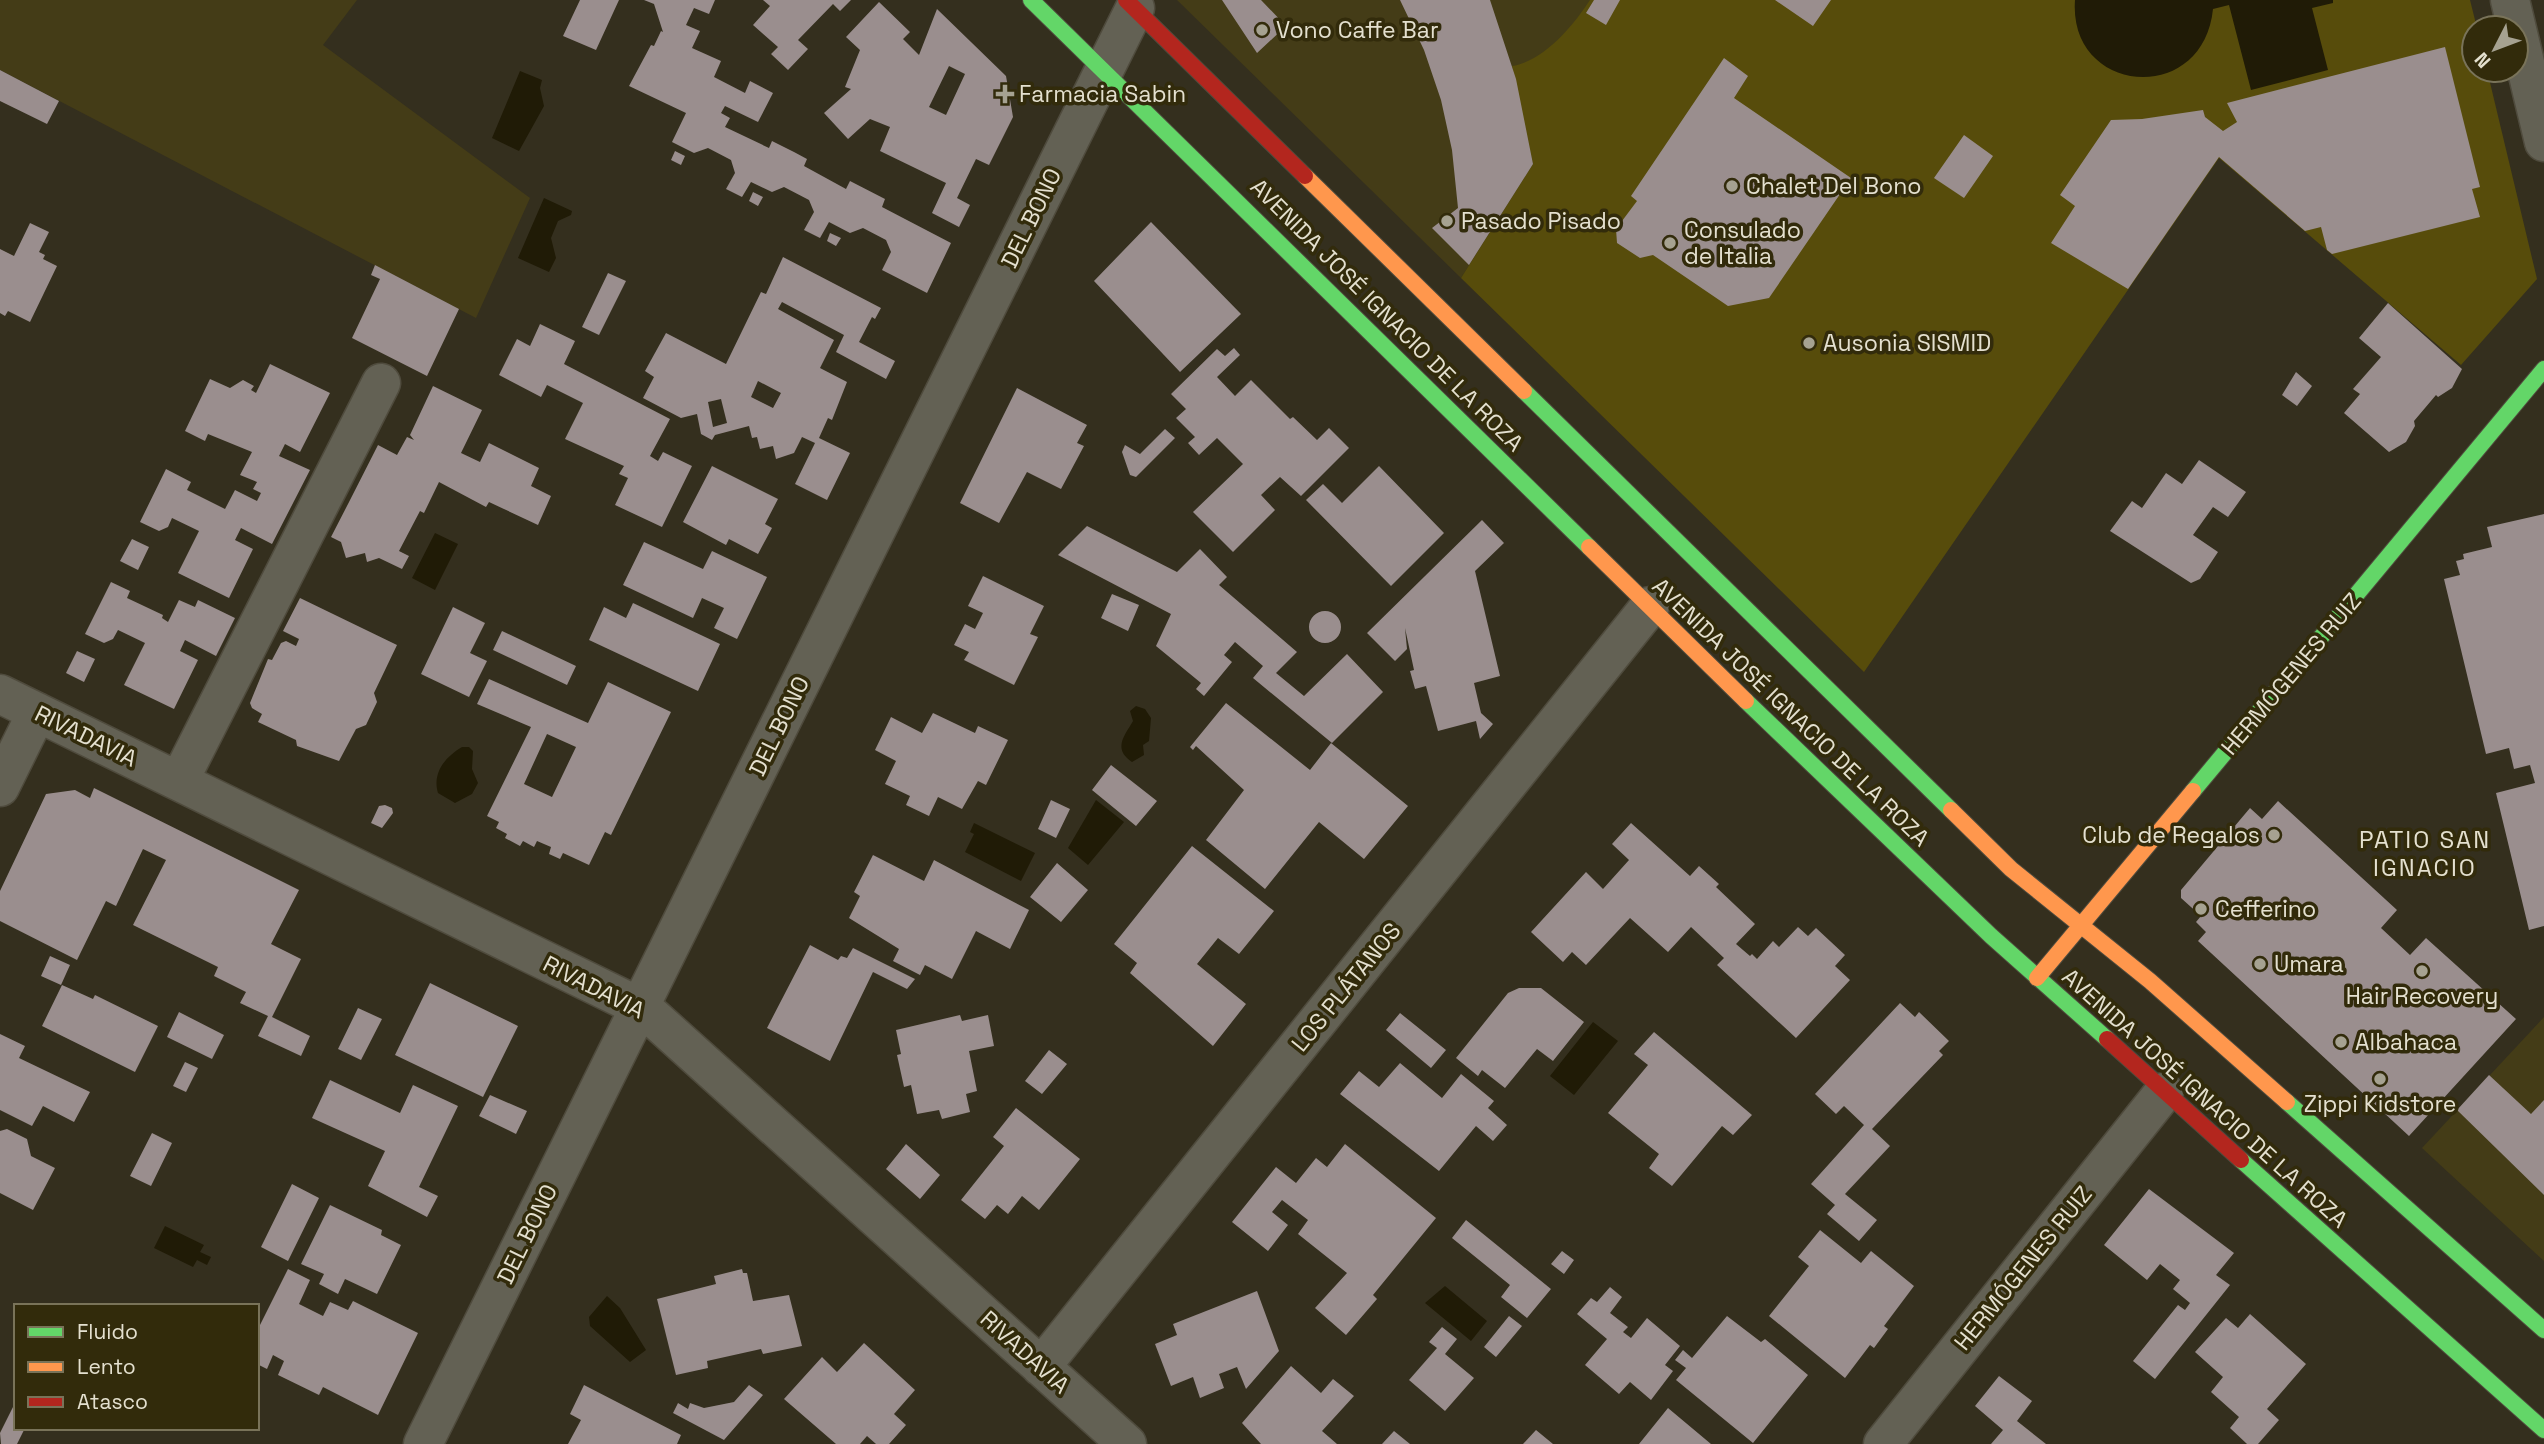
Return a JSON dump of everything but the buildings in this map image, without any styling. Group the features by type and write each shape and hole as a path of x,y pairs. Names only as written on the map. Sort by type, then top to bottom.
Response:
{"main road":[{"name":"AVENIDA JOSÉ IGNACIO DE LA ROZA","path":"1031,0 1808,762 2037,978 2544,1430"},
{"name":"AVENIDA JOSÉ IGNACIO DE LA ROZA","path":"1130,4 2011,869 2150,981 2544,1330"},
{"name":"HERMÓGENES RUIZ","path":"2037,978 2544,369"}],"street":[{"path":"2510,0 2544,142"},
{"name":"DEL BONO","path":"423,1444 1104,70 1130,4"},
{"path":"179,781 382,383"},
{"name":"LOS PLÁTANOS","path":"1041,1367 1650,606"},
{"name":"RIVADAVIA","path":"0,694 640,1007 1126,1444"},
{"path":"0,787 37,712"},
{"name":"HERMÓGENES RUIZ","path":"1883,1444 2164,1092"}],"shaded area":[{"path":"0,0 357,0 323,45 530,198 476,318 0,70"},
{"path":"1177,0 1638,0 1461,278"},
{"name":"Ausonia SISMID","path":"1590,0 2470,0 2474,14 2460,14 2460,84 2490,84 2537,279 2461,365 2219,158 1864,672 1461,278 1533,164 1512,66 1524,63 1546,50 1575,21"},
{"path":"2075,0 2333,0 2333,3 2312,8 2328,70 2251,90 2229,5 2213,9 2204,41 2186,62 2163,74 2138,77 2113,70 2092,55 2079,32"},
{"path":"520,71 542,80 540,88 544,106 519,151 492,138"},
{"path":"544,198 572,211 571,215 558,221 551,238 556,258 549,272 518,258"},
{"path":"435,533 458,544 435,590 412,578"},
{"path":"1136,706 1145,709 1151,718 1149,741 1143,745 1144,755 1132,762 1121,747 1133,721 1130,711"},
{"path":"462,747 469,747 473,751 472,769 478,783 472,794 455,803 438,793 437,779 441,766"},
{"path":"1096,800 1124,822 1088,865 1068,848"},
{"path":"974,823 1035,853 1021,881 965,852 974,834 970,832"},
{"path":"2544,1017 2544,1261 2422,1148"},
{"path":"1593,1022 1618,1041 1574,1095 1550,1076"},
{"path":"165,1226 204,1245 200,1252 211,1257 207,1265 197,1260 193,1267 154,1248"},
{"path":"1445,1286 1487,1321 1471,1341 1425,1303"},
{"path":"607,1296 620,1308 646,1350 630,1362 590,1326 589,1317"}],"traffic: fast":[{"path":"1031,0 1589,547"},
{"path":"2193,791 2544,369"},
{"path":"1524,391 1951,810"},
{"path":"1746,701 1991,936 2107,1039"},
{"path":"2287,1102 2544,1330"},
{"path":"2241,1160 2544,1430"}],"traffic: slow":[{"path":"1305,176 1524,391"},
{"path":"1589,547 1746,701"},
{"path":"2037,978 2193,791"},
{"path":"1951,810 2011,869 2150,981 2287,1102"}],"traffic: jam":[{"path":"1126,0 1305,176"},
{"path":"2107,1039 2241,1160"}],"place":[{"name":"Vono Caffe Bar","path":"1262,30"},
{"name":"Farmacia Sabin","path":"1005,94"},
{"name":"Chalet Del Bono","path":"1732,186"},
{"name":"Pasado Pisado","path":"1447,221"},
{"name":"Consulado de Italia","path":"1670,243"},
{"name":"Ausonia SISMID","path":"1809,343"},
{"name":"Club de Regalos","path":"2274,835"},
{"name":"Cefferino","path":"2201,909"},
{"name":"Umara","path":"2260,964"},
{"name":"Hair Recovery","path":"2422,971"},
{"name":"Albahaca","path":"2341,1042"},
{"name":"Zippi Kidstore","path":"2380,1079"}],"district":[{"name":"PATIO SAN IGNACIO","path":"2425,854"}]}
